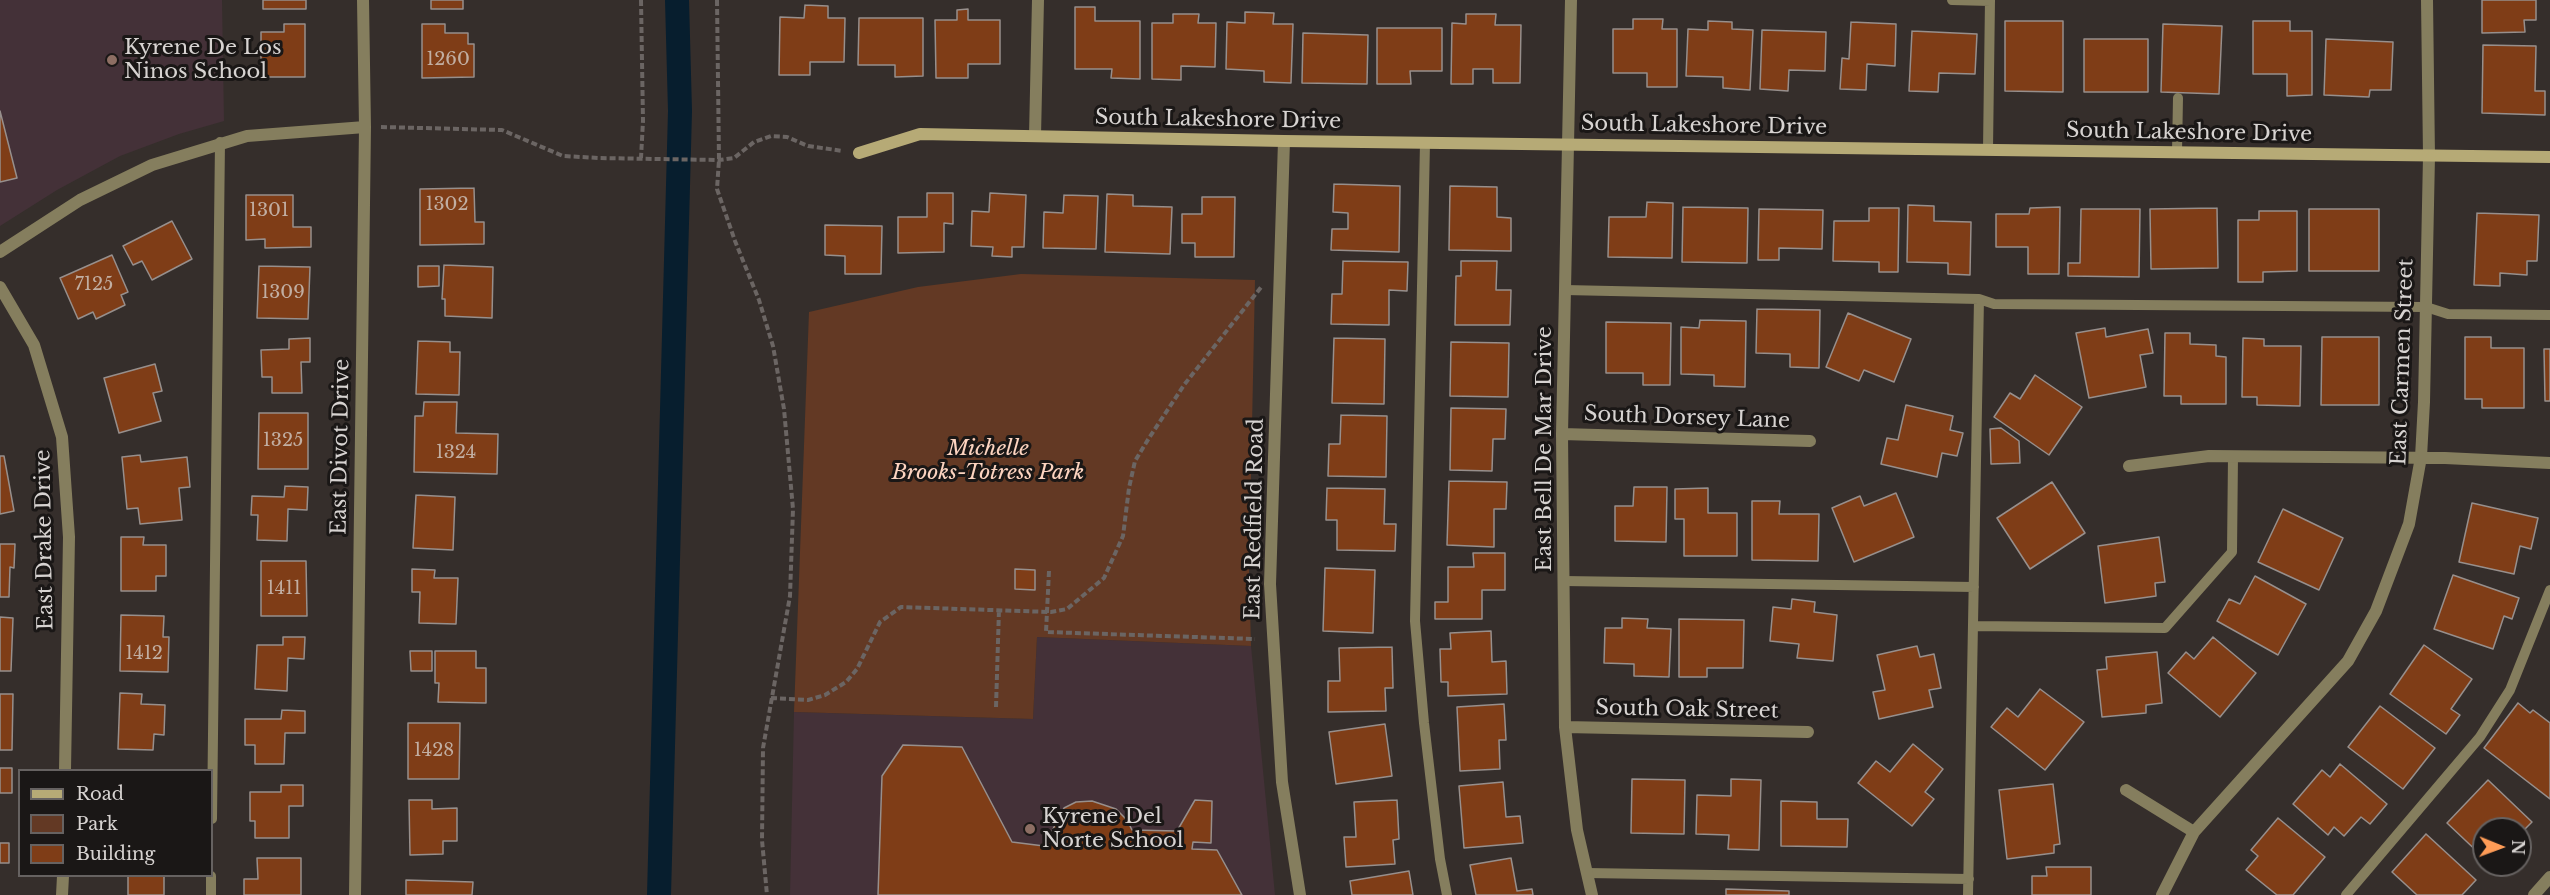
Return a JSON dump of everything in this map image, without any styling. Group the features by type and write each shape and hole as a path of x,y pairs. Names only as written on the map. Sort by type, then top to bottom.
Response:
{"street":[{"name":"East Divot Drive","path":"355,895 365,127 363,0"},
{"path":"1035,136 1038,0"},
{"name":"East Bell De Mar Drive","path":"1571,0 1562,434 1565,727 1577,830 1592,895"},
{"name":"East Carmen Street","path":"2162,895 2194,832 2348,661 2376,611 2406,533 2421,457 2429,156 2427,0"},
{"path":"0,252 80,200 152,165 220,142 247,136 365,127"},
{"name":"South Lakeshore Drive","path":"859,153 920,134 1284,141 2550,157"},
{"name":"East Redfield Road","path":"1284,141 1270,584 1282,782 1300,895"},
{"name":"East Drake Drive","path":"0,287 34,345 62,437 69,537 65,769"},
{"name":"South Dorsey Lane","path":"1562,434 1810,441"},
{"path":"2129,466 2209,456 2421,457 2550,463"},
{"name":"South Oak Street","path":"1565,727 1808,732"},
{"path":"2126,790 2194,832"},
{"path":"62,895 63,877"},
{"path":"2534,895 2550,877"}],"lane":[{"path":"1952,0 1990,0 1988,149"},
{"path":"2177,152 2178,98"},
{"path":"213,769 220,142"},
{"path":"1425,142 1415,621 1424,723 1440,859 1447,895"},
{"path":"1565,290 1979,299 1994,304 2426,307 2448,314 2550,315"},
{"path":"1968,895 1979,299"},
{"path":"1973,626 2165,628 2232,552 2233,456"},
{"path":"1564,581 1974,587"},
{"path":"2346,895 2480,737 2510,690 2550,590"},
{"path":"1587,873 1969,879"},
{"path":"211,877 211,895"}],"path":[{"path":"641,0 643,112 641,158"},
{"path":"717,0 719,160 717,189 759,300 773,346 784,408 793,509 790,596 763,748 762,840 767,895"},
{"path":"365,127 502,130 563,156 719,160 734,158 753,142 771,136 787,137 808,146 859,153"},
{"path":"771,698 808,700 825,695 846,682 857,669 880,622 901,607 1047,612 1067,609 1104,578 1124,536 1129,488 1135,461 1184,385 1263,285"},
{"path":"1049,571 1046,632 1255,639"},
{"path":"996,707 999,609"}],"shaded area":[{"name":"Kyrene De Los Ninos School","path":"0,0 222,0 224,121 179,134 120,156 57,190 0,226"},
{"name":"Kyrene Del Norte School","path":"1037,637 1251,646 1275,895 790,895 794,712 1033,719"}],"green space":[{"name":"Michelle Brooks-Totress Park","path":"1021,274 1255,280 1249,573 1251,646 1037,637 1033,719 794,712 809,312 918,287"}],"building":[{"path":"263,0 306,0 306,9 263,9"},
{"path":"431,0 463,0 463,9 431,9"},
{"path":"2482,0 2536,0 2536,20 2524,20 2525,32 2482,33"},
{"path":"805,5 828,6 828,18 845,18 844,62 810,62 810,75 779,75 780,17 804,18"},
{"path":"1075,7 1095,7 1095,21 1140,21 1140,79 1111,78 1112,69 1075,69"},
{"path":"968,9 968,20 1000,20 1000,64 968,64 968,78 936,78 935,20 957,20 957,10"},
{"path":"1245,12 1274,13 1273,24 1293,24 1291,83 1264,82 1264,71 1226,69 1227,22 1245,23"},
{"path":"1173,14 1199,14 1198,23 1216,23 1215,67 1181,66 1181,80 1152,79 1152,23 1173,23"},
{"path":"1466,14 1496,14 1495,25 1521,25 1520,83 1493,83 1493,69 1473,69 1473,84 1451,84 1452,23 1466,24"},
{"path":"859,18 923,18 923,76 895,77 895,65 858,65"},
{"path":"1633,19 1663,19 1662,29 1677,29 1677,87 1647,87 1647,73 1613,73 1613,29 1633,29"},
{"path":"1708,21 1732,22 1732,29 1753,30 1750,90 1723,88 1723,77 1686,76 1688,29 1708,30"},
{"path":"2005,21 2063,21 2063,92 2005,91"},
{"path":"2253,21 2290,21 2290,31 2312,31 2312,95 2287,96 2287,74 2253,74"},
{"path":"1851,22 1896,24 1895,66 1867,64 1866,90 1840,89 1842,58 1849,59"},
{"path":"284,24 305,24 305,77 261,77 261,32 284,32"},
{"path":"422,24 445,24 445,33 468,33 468,44 474,44 474,77 422,78"},
{"path":"2163,24 2222,26 2219,94 2161,92"},
{"path":"1377,28 1442,28 1442,71 1410,71 1411,84 1377,84"},
{"path":"1762,30 1826,32 1825,71 1789,70 1788,91 1760,89"},
{"path":"1912,31 1977,34 1975,74 1939,73 1938,92 1909,91"},
{"path":"1303,33 1368,35 1367,84 1302,83"},
{"path":"2084,39 2148,39 2148,92 2084,92"},
{"path":"2326,39 2393,42 2391,90 2370,90 2369,97 2324,95"},
{"path":"2483,45 2536,46 2535,91 2545,91 2545,115 2482,113"},
{"path":"0,111 17,178 0,182"},
{"path":"1334,184 1400,186 1399,252 1331,250 1332,229 1348,229 1348,213 1333,212"},
{"path":"1450,186 1497,187 1497,217 1511,218 1511,251 1449,250"},
{"path":"474,188 475,222 484,222 484,244 420,245 420,189"},
{"path":"927,193 953,193 953,224 944,223 944,252 898,253 898,217 927,217"},
{"path":"990,193 1026,195 1024,247 1012,247 1012,257 992,256 993,247 971,246 972,211 989,212"},
{"path":"1107,194 1133,195 1133,206 1172,207 1170,254 1105,252"},
{"path":"246,195 293,195 293,227 311,227 311,247 265,248 265,239 246,240"},
{"path":"1064,195 1098,196 1096,249 1043,248 1044,212 1063,213"},
{"path":"1202,197 1235,197 1234,257 1195,257 1195,243 1182,243 1182,214 1202,214"},
{"path":"1647,202 1673,203 1672,258 1608,257 1609,217 1646,217"},
{"path":"1908,205 1934,206 1934,221 1971,222 1970,275 1948,274 1948,263 1907,262"},
{"path":"1683,207 1748,208 1747,263 1682,262"},
{"path":"2060,207 2059,274 2028,274 2028,247 1996,247 1996,214 2029,214 2030,208"},
{"path":"1869,208 1899,208 1898,272 1879,272 1879,262 1833,261 1834,221 1869,221"},
{"path":"2217,208 2218,268 2151,269 2150,209"},
{"path":"1759,209 1823,210 1822,249 1779,248 1779,260 1758,260"},
{"path":"2081,209 2140,209 2139,277 2068,276 2068,263 2080,263"},
{"path":"2309,209 2379,209 2379,271 2309,271"},
{"path":"2259,211 2297,211 2297,271 2263,272 2263,282 2238,282 2238,220 2259,220"},
{"path":"2477,213 2539,215 2537,261 2527,261 2527,275 2500,273 2500,286 2474,285"},
{"path":"172,221 192,259 152,280 142,261 133,265 123,246"},
{"path":"825,225 882,226 881,274 845,274 845,256 825,255"},
{"path":"112,255 128,292 121,295 125,305 96,319 93,312 78,319 60,278"},
{"path":"1343,261 1408,262 1407,291 1389,290 1389,325 1331,324 1332,294 1342,294"},
{"path":"1461,261 1497,261 1496,290 1511,290 1510,325 1455,325 1456,276 1461,276"},
{"path":"444,265 493,267 492,318 445,316 445,299 442,299"},
{"path":"259,266 310,267 308,319 257,318"},
{"path":"418,266 439,266 439,286 418,287"},
{"path":"1757,309 1820,310 1819,368 1790,367 1790,354 1756,353"},
{"path":"1848,313 1911,339 1894,382 1864,370 1859,381 1826,367"},
{"path":"1700,320 1746,321 1745,387 1714,386 1714,375 1681,374 1681,327 1699,328"},
{"path":"1606,322 1671,323 1670,385 1643,385 1643,373 1606,373"},
{"path":"2105,328 2106,337 2148,329 2153,353 2140,355 2146,387 2089,398 2076,333"},
{"path":"2165,333 2190,333 2190,344 2216,345 2216,356 2226,357 2226,404 2181,404 2181,396 2164,396"},
{"path":"2322,337 2379,337 2379,405 2321,405"},
{"path":"2465,337 2491,337 2491,348 2524,348 2524,408 2482,408 2482,399 2465,399"},
{"path":"310,338 310,362 301,362 302,393 272,393 272,377 262,377 261,350 289,349 289,339"},
{"path":"1334,338 1385,339 1384,404 1332,403"},
{"path":"2243,338 2264,339 2264,346 2301,346 2300,406 2257,405 2257,397 2242,397"},
{"path":"418,341 450,342 450,352 460,352 459,395 416,394"},
{"path":"1451,342 1509,343 1508,397 1450,396"},
{"path":"2544,349 2550,349 2550,401 2545,401"},
{"path":"155,364 162,391 153,393 161,421 119,433 104,378"},
{"path":"2035,375 2082,407 2049,455 1994,417 2010,393 2020,399"},
{"path":"424,402 457,402 456,433 498,434 497,474 414,472 415,416 423,416"},
{"path":"1906,405 1953,416 1950,430 1963,433 1957,456 1942,453 1937,477 1881,464 1887,438 1898,440"},
{"path":"1451,408 1506,409 1505,439 1493,439 1492,471 1450,470"},
{"path":"259,413 308,413 308,469 258,469"},
{"path":"1341,415 1387,416 1386,477 1328,476 1329,444 1340,444"},
{"path":"2001,428 2019,441 2020,463 1991,464 1990,429"},
{"path":"140,455 141,462 187,457 190,487 179,488 182,520 140,524 138,508 127,509 122,457"},
{"path":"0,456 4,456 14,511 0,514"},
{"path":"1449,481 1507,482 1506,509 1494,509 1494,547 1447,545"},
{"path":"2052,482 2085,533 2030,569 1997,518"},
{"path":"285,486 308,487 307,510 288,509 287,541 257,540 258,515 251,515 252,496 284,497"},
{"path":"1634,487 1667,487 1666,542 1615,541 1615,506 1633,506"},
{"path":"1327,488 1385,489 1384,524 1396,524 1395,551 1337,550 1337,520 1326,520"},
{"path":"1708,488 1708,513 1737,513 1737,556 1684,556 1684,519 1675,519 1675,489"},
{"path":"1896,493 1914,537 1854,562 1832,508 1860,496 1864,506"},
{"path":"416,495 455,497 453,550 413,548"},
{"path":"1752,501 1780,501 1779,514 1819,514 1818,561 1752,560"},
{"path":"2472,503 2538,518 2531,549 2520,546 2514,574 2459,562"},
{"path":"2283,509 2343,538 2319,590 2258,562"},
{"path":"121,537 144,537 143,545 166,545 166,576 156,576 156,591 121,591"},
{"path":"2159,537 2165,582 2155,583 2156,596 2105,603 2098,546"},
{"path":"0,544 15,544 14,568 10,567 9,597 0,597"},
{"path":"1473,553 1505,553 1505,590 1482,590 1482,619 1435,619 1435,602 1448,602 1448,567 1474,567"},
{"path":"261,561 306,561 307,616 261,616"},
{"path":"1325,568 1375,570 1373,633 1323,631"},
{"path":"412,569 435,570 434,578 458,578 456,624 419,623 420,592 412,592"},
{"path":"1015,569 1035,570 1035,590 1015,589"},
{"path":"2453,575 2519,598 2512,619 2504,616 2493,649 2434,629"},
{"path":"2255,576 2306,604 2278,655 2217,621 2229,599 2240,604"},
{"path":"1792,599 1815,602 1814,612 1837,615 1833,661 1797,658 1799,644 1770,641 1773,607 1791,609"},
{"path":"121,615 164,616 163,637 169,637 168,672 120,671"},
{"path":"0,617 13,618 11,671 0,671"},
{"path":"1622,618 1648,619 1647,628 1671,629 1669,677 1634,676 1634,664 1604,663 1605,628 1622,628"},
{"path":"1679,619 1744,620 1743,668 1707,668 1707,677 1679,677"},
{"path":"1491,631 1492,662 1506,661 1507,694 1448,696 1448,682 1441,682 1440,649 1451,649 1450,633"},
{"path":"283,637 305,637 304,659 288,658 287,691 255,689 257,645 283,645"},
{"path":"2213,637 2256,673 2220,717 2168,673 2186,652 2194,659"},
{"path":"2424,645 2472,679 2451,709 2460,715 2446,734 2390,694"},
{"path":"1917,646 1920,657 1934,654 1941,688 1929,690 1933,707 1879,719 1873,692 1885,690 1877,655"},
{"path":"1392,647 1393,688 1385,688 1386,711 1328,712 1328,681 1340,681 1339,648"},
{"path":"410,651 432,651 432,671 411,671"},
{"path":"435,651 476,651 476,668 486,668 486,703 438,702 439,683 435,683"},
{"path":"2157,652 2162,703 2146,705 2146,713 2102,717 2097,670 2107,669 2106,657"},
{"path":"2040,689 2084,722 2045,770 1991,727 2007,708 2018,717"},
{"path":"120,693 142,694 141,704 165,705 164,735 154,734 153,750 118,749"},
{"path":"0,694 13,694 12,750 0,750"},
{"path":"2518,703 2530,713 2533,710 2550,723 2550,799 2484,748"},
{"path":"1504,704 1506,740 1499,740 1500,769 1460,771 1457,707"},
{"path":"2380,706 2435,748 2403,789 2348,747"},
{"path":"282,710 305,711 305,733 285,733 284,764 255,764 255,745 245,745 245,719 281,719"},
{"path":"408,723 460,723 459,779 408,779"},
{"path":"1385,724 1392,776 1336,784 1329,732"},
{"path":"1913,744 1943,769 1925,792 1934,799 1912,826 1858,783 1876,761 1890,772"},
{"path":"903,745 962,747 1012,842 1044,846 1064,808 1076,802 1092,801 1116,809 1127,820 1132,830 1177,831 1195,800 1212,801 1211,843 1193,842 1192,849 1217,850 1242,895 878,895 882,776"},
{"path":"2340,764 2387,804 2370,824 2361,817 2344,836 2334,827 2328,835 2293,804 2322,770 2330,777"},
{"path":"0,768 12,768 12,793 0,793"},
{"path":"1632,779 1685,780 1684,834 1631,833"},
{"path":"1731,779 1761,780 1759,850 1728,849 1729,835 1696,834 1697,795 1731,796"},
{"path":"2488,780 2527,817 2472,817 2472,847 2447,823"},
{"path":"1503,782 1506,817 1520,816 1523,843 1464,848 1459,786"},
{"path":"2053,784 2060,844 2054,845 2054,853 2007,859 1999,790"},
{"path":"281,785 303,785 303,806 289,806 289,838 255,838 255,821 250,821 250,792 281,792"},
{"path":"409,800 432,800 432,809 457,808 457,841 443,841 443,854 410,855"},
{"path":"1397,800 1399,839 1393,840 1395,864 1346,867 1344,837 1356,837 1354,802"},
{"path":"1781,801 1817,802 1817,819 1848,819 1847,847 1781,846"},
{"path":"2278,818 2325,857 2293,895 2277,895 2246,870 2258,856 2251,850"},
{"path":"2426,834 2476,880 2462,895 2417,895 2392,872"},
{"path":"0,843 9,843 9,863 0,863"},
{"path":"257,858 301,858 301,895 244,895 244,879 258,879"},
{"path":"1511,858 1517,891 1532,889 1533,895 1476,895 1470,865"},
{"path":"2046,867 2091,867 2091,895 2032,895 2032,876 2047,876"},
{"path":"1409,871 1413,895 1352,895 1350,881"},
{"path":"128,877 164,877 164,895 128,895"},
{"path":"406,880 473,882 472,895 406,895"},
{"path":"1726,889 1789,891 1789,895 1726,895"}],"waterway":[{"path":"659,895 680,111 677,0"}],"place":[{"name":"Kyrene De Los Ninos School","path":"112,60"},
{"name":"Kyrene Del Norte School","path":"1030,829"}]}
